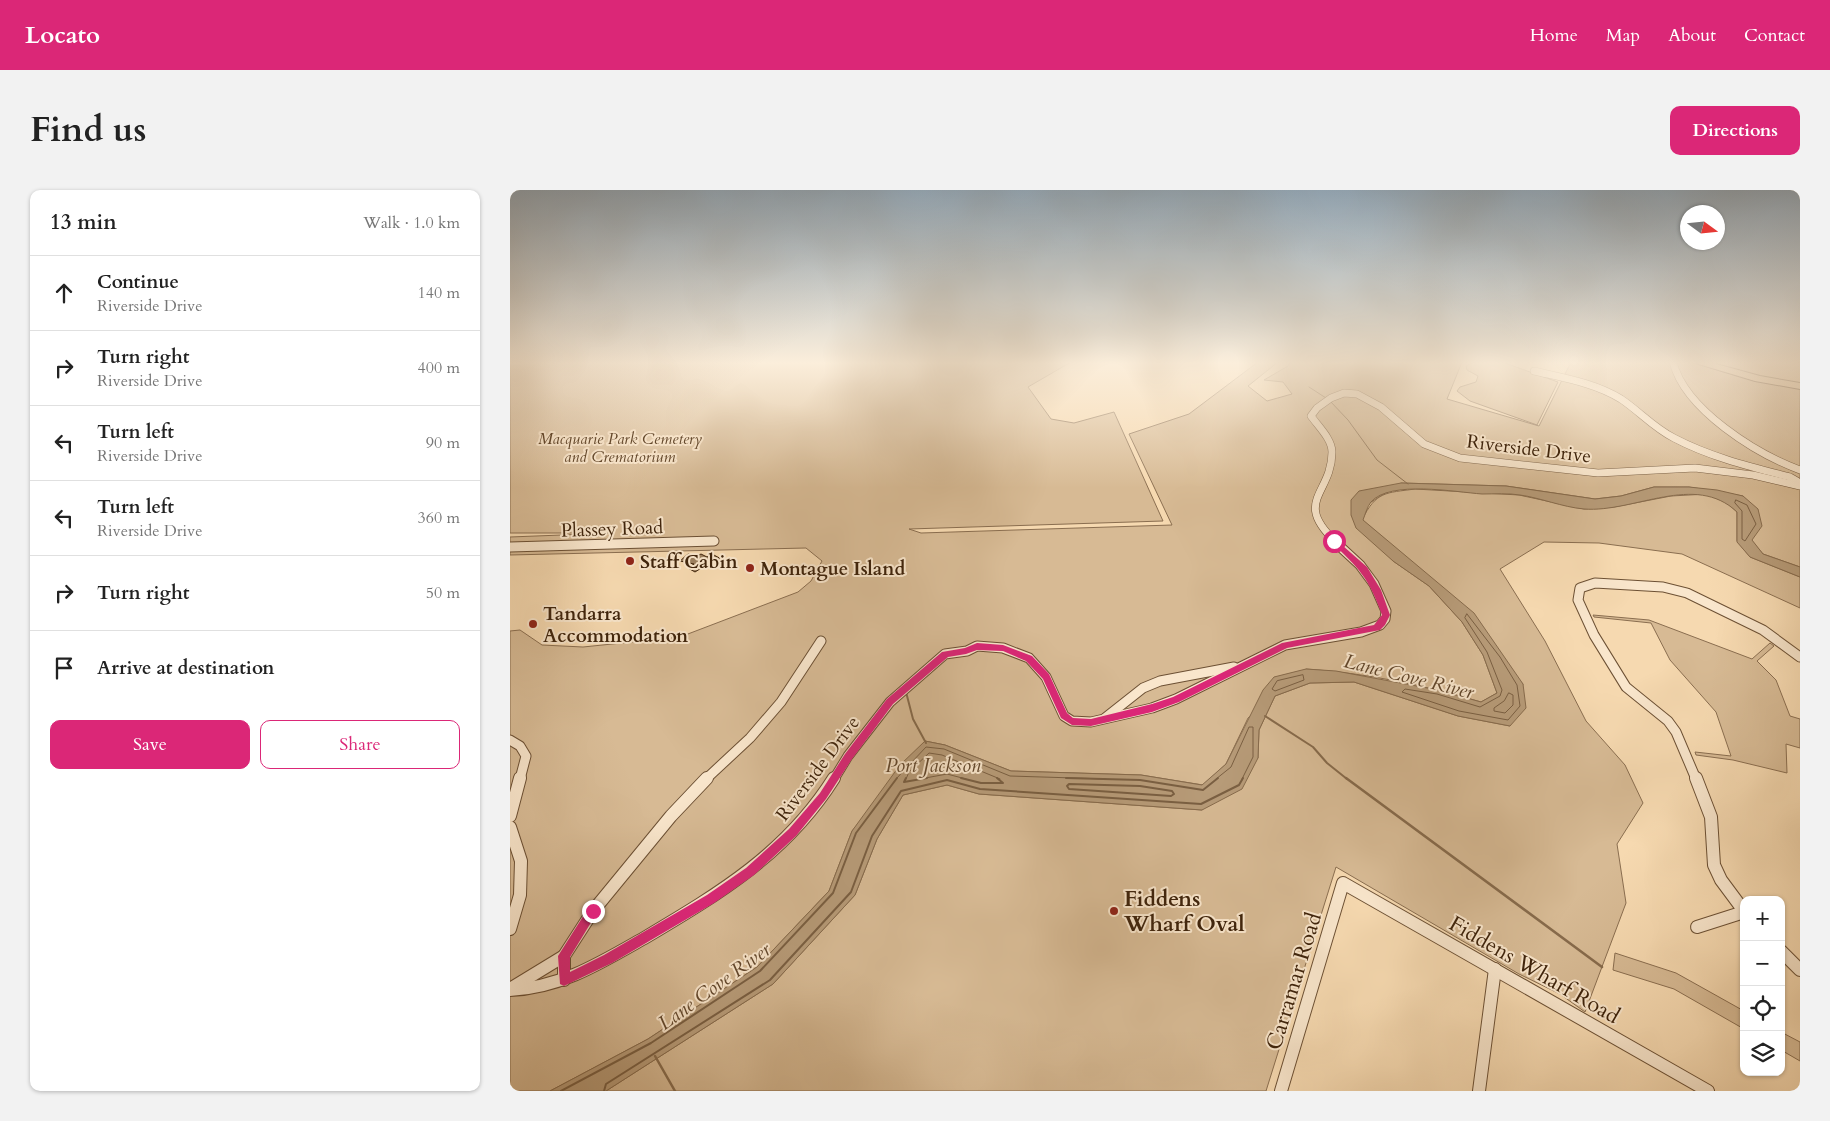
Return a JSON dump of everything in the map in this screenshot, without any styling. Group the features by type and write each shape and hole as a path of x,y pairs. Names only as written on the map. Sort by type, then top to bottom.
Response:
{"street":[{"name":"Riverside Drive","path":"510,990 535,989 564,980 608,959 710,899 750,872 792,832 823,796 878,715 905,688 945,654 966,651 977,646 1003,648 1029,658 1046,677 1062,712 1072,722 1091,722 1152,708 1176,699 1241,665 1290,644 1371,630 1380,626 1385,619 1384,605 1368,574 1326,534 1316,518 1315,502 1329,468 1332,451 1327,438 1311,416 1323,404"},
{"name":"Riverside Drive","path":"1376,404 1424,444 1440,452 1460,458 1598,473 1695,468 1753,475 1799,486"},
{"path":"1627,404 1673,438 1735,462 1790,477 1797,481 1799,486"},
{"path":"1701,404 1728,433 1759,453 1800,470"},
{"name":"Plassey Road","path":"510,547 714,542"},
{"path":"1740,906 1721,880 1714,866 1711,817 1676,732 1668,721 1626,687 1594,635 1578,600 1578,593 1580,588 1595,582 1673,589 1700,599 1762,630 1800,657"},
{"path":"510,990 564,956 593,911 671,816 709,776 750,738 781,702 821,641"},
{"name":"Riverside Drive","path":"1103,719 1143,688 1160,681 1241,665"},
{"path":"510,740 520,746 526,756 510,816"},
{"path":"510,827 521,861 520,895 510,930"},
{"name":"Fiddens Wharf Road","path":"1343,883 1708,1091"},
{"name":"Carramar Road","path":"1281,1091 1343,883"},
{"path":"1697,927 1740,913"},
{"path":"1785,955 1800,970"},
{"path":"564,956 564,980"},
{"path":"1478,1091 1495,969"}],"green space":[{"name":"Macquarie Park Cemetery and Crematorium","path":"510,404 1040,404 1051,419 1074,423 1114,412 1163,521 909,529 921,533 1172,525 1129,434 1189,414 1202,404 1464,404 1539,426 1550,404 1800,404 1800,567 1763,554 1751,540 1743,496 1689,487 1654,487 1621,496 1595,499 1506,486 1401,483 1351,515 1393,561 1429,586 1462,622 1483,655 1497,693 1481,702 1438,690 1394,681 1350,673 1306,669 1248,718 1226,764 1203,785 1141,775 1011,771 945,745 925,741 852,831 829,891 757,967 648,1039 550,1091 510,1091 510,631 520,630 542,645 583,647 680,637 798,592 811,581 822,561 806,548 510,555 510,537 613,533 510,533"},
{"path":"1479,404 1547,404 1537,425"},
{"path":"1415,489 1519,495 1584,509 1614,507 1671,496 1707,494 1727,503 1737,512 1737,541 1750,557 1800,577 1800,608 1682,554 1599,543 1544,542 1500,569 1545,641 1586,721 1625,765 1643,803 1617,844 1626,903 1585,1012 1560,994 1519,974 1336,867 1266,1091 606,1091 773,984 855,895 877,839 903,795 947,785 979,794 1202,810 1258,758 1259,730 1275,696 1310,683 1354,682 1458,716 1510,726 1523,684 1385,539 1362,520 1372,503 1383,495 1396,491"},
{"path":"1593,615 1649,620 1752,659 1770,643 1774,646 1757,661 1776,680 1790,716 1800,719 1800,748 1786,744 1787,773 1733,760 1696,755 1695,752 1731,756 1716,712 1670,660 1651,623 1594,617"},
{"path":"1615,953 1676,973 1740,1009 1740,1027 1674,989 1613,970"},
{"path":"1785,1034 1800,1042 1800,1061 1785,1052"}],"water":[{"name":"Port Jackson","path":"1401,483 1506,486 1595,499 1621,496 1654,487 1689,487 1717,490 1743,496 1758,509 1762,526 1752,540 1763,554 1800,567 1800,577 1750,557 1737,542 1737,512 1720,501 1702,495 1664,497 1603,509 1584,509 1511,494 1407,489 1380,495 1371,502 1363,520 1474,613 1523,684 1526,708 1510,726 1458,716 1354,682 1310,683 1275,696 1259,730 1258,758 1242,789 1202,810 979,794 947,785 903,795 877,839 855,895 773,984 606,1091 550,1091 648,1039 757,967 829,891 852,831 900,765 925,741 945,745 1011,771 1141,775 1202,785 1226,764 1263,690 1274,677 1306,669 1336,671 1438,690 1481,702 1497,693 1483,655 1462,622 1429,586 1393,561 1356,528 1351,515 1351,500 1359,491"}],"building":[{"path":"688,554 697,556 701,554 707,557 712,554 725,561 709,559 700,565 703,567 695,572 688,568 694,564 680,561"}],"waterway":[{"path":"1333,404 1348,420 1377,460 1408,484"},
{"path":"906,692 913,719 926,743"},
{"path":"1265,716 1313,747 1327,763 1347,779"},
{"path":"1346,778 1602,967"},
{"path":"655,1056 675,1091"}],"place":[{"name":"Staff Cabin","path":"630,561"},
{"name":"Montague Island","path":"750,568"},
{"name":"Tandarra Accommodation","path":"533,624"},
{"name":"Fiddens Wharf Oval","path":"1114,911"}],"route":[{"path":"593,911 564,956 564,980 608,959 710,899 750,872 792,832 823,796 848,756 878,715 933,662 945,654 966,651 977,646 1003,648 1029,658 1046,677 1064,716 1072,722 1082,723 1152,708 1176,699 1241,665 1285,645 1371,630 1385,619 1386,611 1384,605 1368,574 1354,558 1334,541"}],"water label":[{"name":"Lane Cove River","path":"1409,676"},
{"name":"Lane Cove River","path":"714,986"}]}
